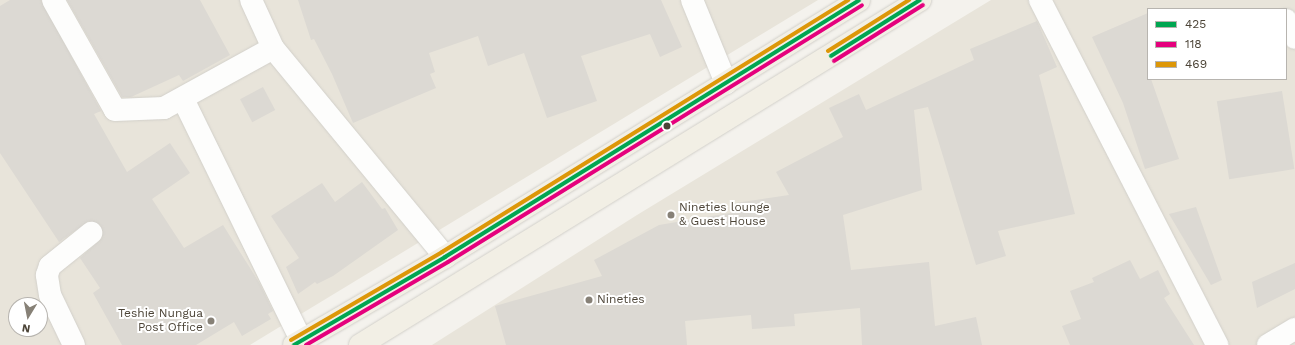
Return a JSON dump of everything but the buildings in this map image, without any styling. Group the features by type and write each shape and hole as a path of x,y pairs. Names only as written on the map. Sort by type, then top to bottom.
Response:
{"main road":[{"path":"297,342 445,257 859,0"},
{"path":"360,345 920,0"}],"street":[{"path":"53,0 114,110 164,108 183,99 273,48"},
{"path":"251,0 273,48 445,257"},
{"path":"692,0 726,83"},
{"path":"1040,0 1217,345"},
{"path":"1287,22 1295,38"},
{"path":"183,99 297,342"},
{"path":"74,345 50,295 47,275 50,266 91,233"},
{"path":"1269,345 1295,329"}],"shaded area":[{"path":"0,0 818,0 250,345 0,345"},
{"path":"991,0 1295,0 1295,345 432,345 637,215"}],"transit line":[{"name":"469","path":"291,340 442,252 848,0"},
{"name":"425","path":"294,345 445,257 859,0"},
{"name":"469","path":"828,51 909,0"},
{"name":"425","path":"831,56 920,0"},
{"name":"118","path":"306,345 448,262 862,5"},
{"name":"118","path":"834,61 923,5"}],"place":[{"name":"Nineties lounge & Guest House","path":"671,215"},
{"name":"Nineties","path":"589,300"},
{"name":"Teshie Nungua Post Office","path":"211,321"}]}
